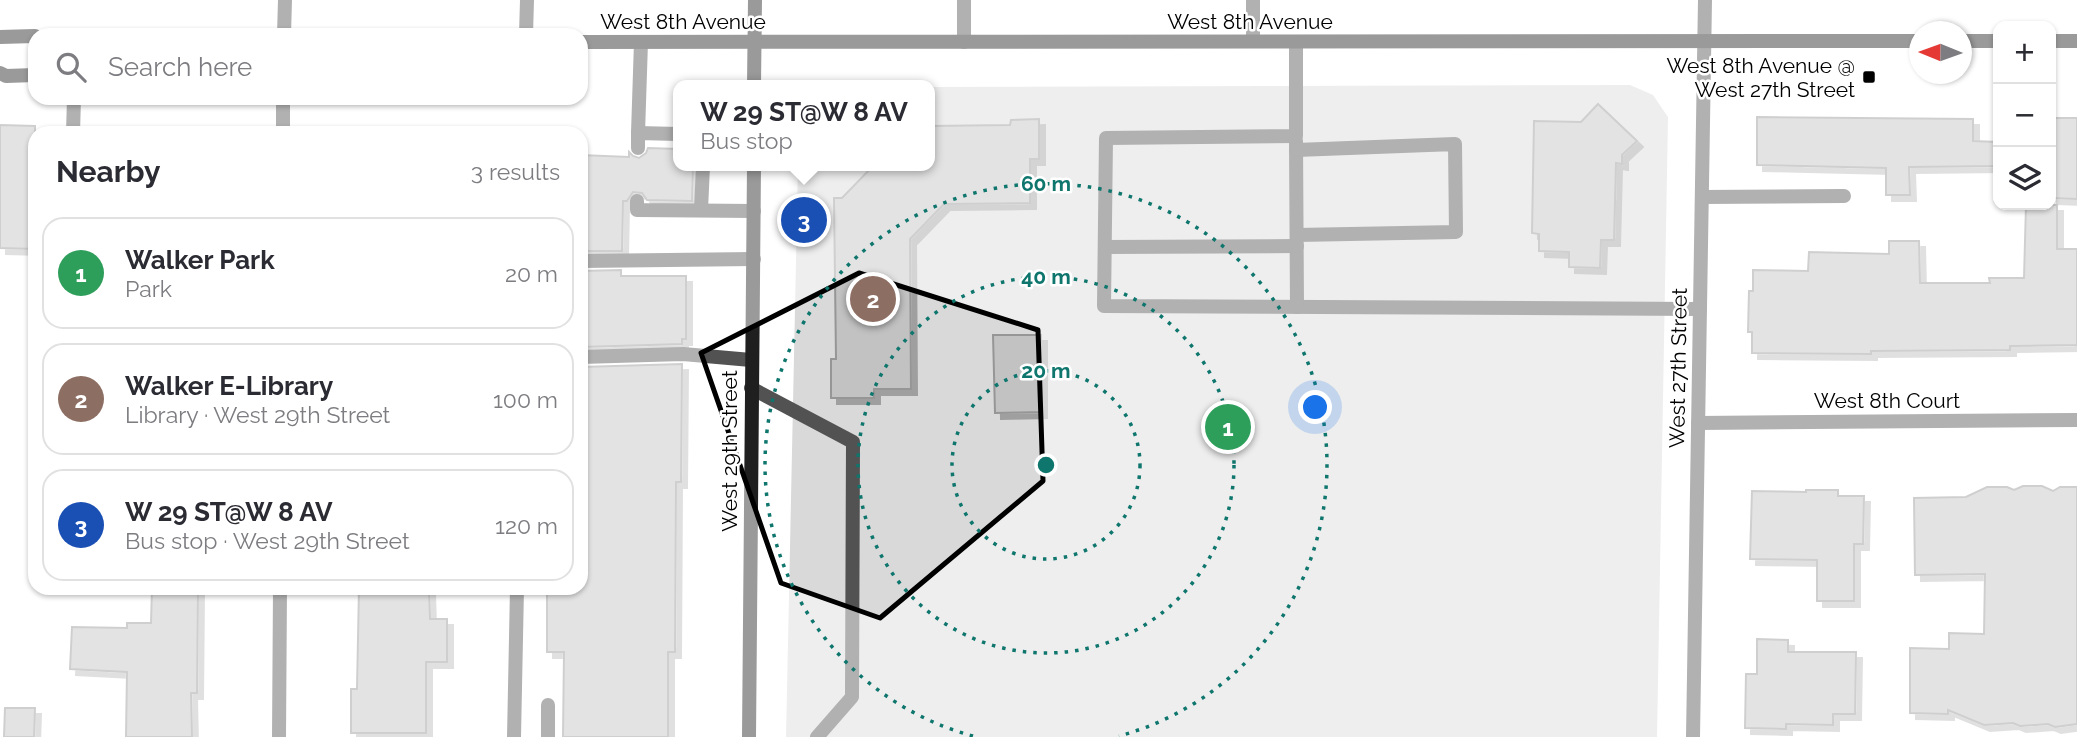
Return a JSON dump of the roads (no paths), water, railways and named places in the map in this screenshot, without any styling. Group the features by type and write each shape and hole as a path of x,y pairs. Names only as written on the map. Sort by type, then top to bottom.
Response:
{"street":[{"path":"284,28 285,0"},
{"path":"526,28 527,0"},
{"path":"754,80 755,0"},
{"path":"964,0 964,42"},
{"path":"1253,0 1253,41"},
{"name":"West 27th Street","path":"1693,737 1705,0"},
{"path":"0,37 28,36"},
{"name":"West 8th Avenue","path":"588,42 1909,41"},
{"path":"1972,41 1993,41"},
{"path":"2056,41 2077,41"},
{"path":"641,42 638,141 669,139"},
{"path":"1296,42 1297,307"},
{"path":"0,73 6,76 28,75"},
{"path":"73,126 74,105"},
{"path":"283,105 283,126"},
{"path":"1105,247 1456,232 1455,144 1106,138 1104,306 1700,309"},
{"path":"701,211 703,171"},
{"name":"West 29th Street","path":"749,737 754,171"},
{"path":"1702,197 1844,196"},
{"path":"637,201 636,210 663,206 701,211 754,211"},
{"path":"588,261 754,259"},
{"path":"588,357 683,354 751,360"},
{"path":"751,388 853,442 852,697 817,737"},
{"name":"West 8th Court","path":"1698,423 2077,420"},
{"path":"279,737 280,595"},
{"path":"514,737 517,595"},
{"path":"548,705 548,737"}],"place":[{"name":"West 8th Avenue @ West 27th Street","path":"1869,77"},
{"name":"W 29 ST@W 8 AV","path":"804,220"},
{"name":"Walker E-Library","path":"873,299"},
{"name":"Walker Park","path":"1228,427"}]}
